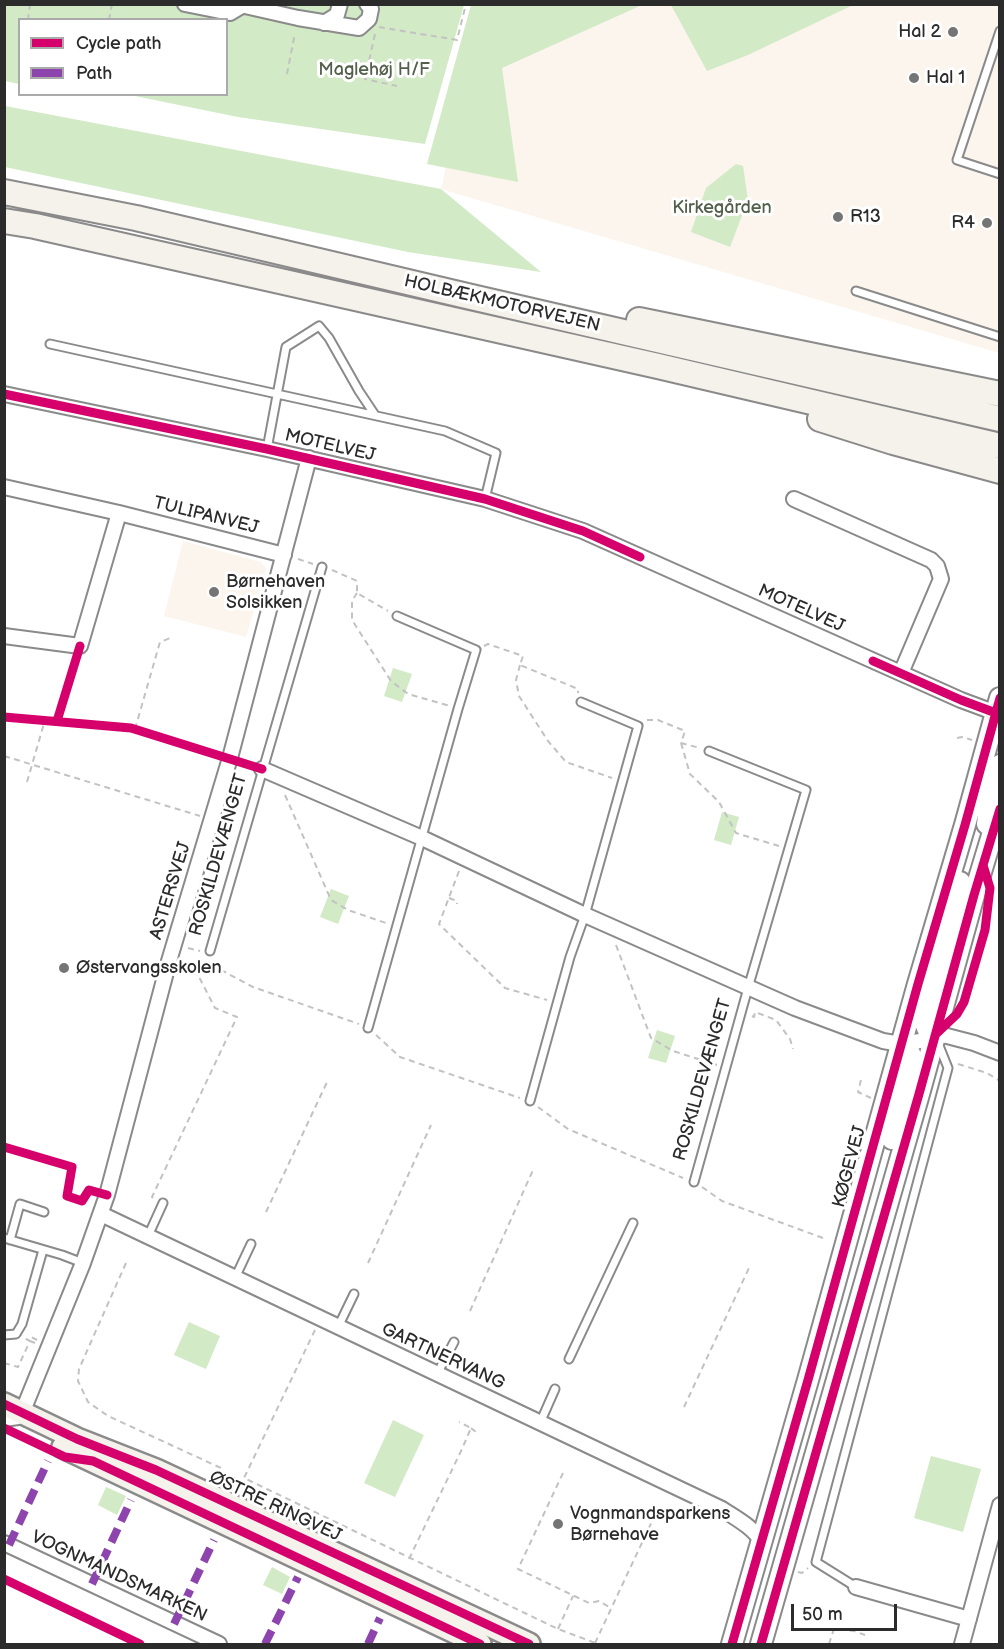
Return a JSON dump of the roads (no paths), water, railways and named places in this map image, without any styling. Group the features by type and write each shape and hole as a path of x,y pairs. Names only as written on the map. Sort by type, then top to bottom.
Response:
{"highway":[{"name":"HOLBÆKMOTORVEJEN","path":"4,192 136,218 999,419"},
{"name":"HOLBÆKMOTORVEJEN","path":"4,221 46,228 658,366 999,446"},
{"path":"467,296 654,322 999,394"},
{"path":"658,366 893,442 999,471"}],"main road":[{"name":"ØSTRE RINGVEJ","path":"9,1414 480,1644"},
{"name":"ØSTRE RINGVEJ","path":"9,1414 156,1470 528,1644"}],"street":[{"path":"185,4 230,13 245,5 298,18 359,28 369,19 371,9 367,4"},
{"path":"324,23 337,15 340,4"},
{"name":"MOTELVEJ","path":"4,394 309,458 485,499 583,531 961,700 999,712"},
{"name":"ASTERSVEJ","path":"9,1414 83,1263 101,1214 169,961 230,758 309,458"},
{"name":"TULIPANVEJ","path":"4,487 119,513 284,555"},
{"path":"794,499 931,560 938,567 941,579 901,673"},
{"path":"4,636 80,646 119,513"},
{"name":"KØGEVEJ","path":"732,1644 812,1368 918,984 999,712"},
{"path":"983,863 988,809 999,765"},
{"name":"ROSKILDEVÆNGET","path":"262,769 422,838 585,915 748,988 870,1036 901,1044"},
{"path":"761,1644 999,809"},
{"path":"935,1035 927,1028 924,1019 961,880 965,825"},
{"path":"901,1044 920,1041 935,1035 947,1036 998,1053"},
{"path":"879,1231 883,1174 912,1064 909,1049 901,1044"},
{"name":"GARTNERVANG","path":"101,1214 722,1509 751,1529 762,1542"},
{"path":"962,1644 999,1505"},
{"name":"VOGNMANDSMARKEN","path":"4,1543 219,1644"},
{"path":"856,1587 969,1619"}],"lane":[{"path":"999,31 957,160 999,174"},
{"path":"856,291 999,337"},
{"path":"267,449 286,347 319,326 329,338 359,392 375,415"},
{"path":"50,344 445,431 496,453 485,499"},
{"name":"ROSKILDEVÆNGET","path":"210,951 322,567"},
{"path":"368,1028 476,650 397,616"},
{"path":"530,1101 638,726 581,702"},
{"path":"709,751 806,790 748,988"},
{"name":"ROSKILDEVÆNGET","path":"694,1182 748,988"},
{"path":"856,1587 816,1562 948,1068 935,1035"},
{"path":"147,1236 163,1203"},
{"path":"44,1212 20,1204 7,1239 83,1263"},
{"path":"569,1359 633,1223"},
{"path":"235,1278 251,1244"},
{"path":"4,1335 16,1334 22,1324 44,1250"},
{"path":"338,1327 354,1293"},
{"path":"437,1374 454,1341"},
{"path":"540,1423 555,1389"}],"place":[{"name":"Hal 2","path":"953,32"},
{"name":"Hal 1","path":"914,78"},
{"name":"R13","path":"838,217"},
{"name":"R4","path":"987,223"},
{"name":"Børnehaven Solsikken","path":"214,592"},
{"name":"Østervangsskolen","path":"64,968"},
{"name":"Vognmandsparkens Børnehave","path":"558,1524"}],"park label":[{"name":"Maglehøj H/F","path":"374,70"},
{"name":"Kirkegården","path":"722,208"}]}
